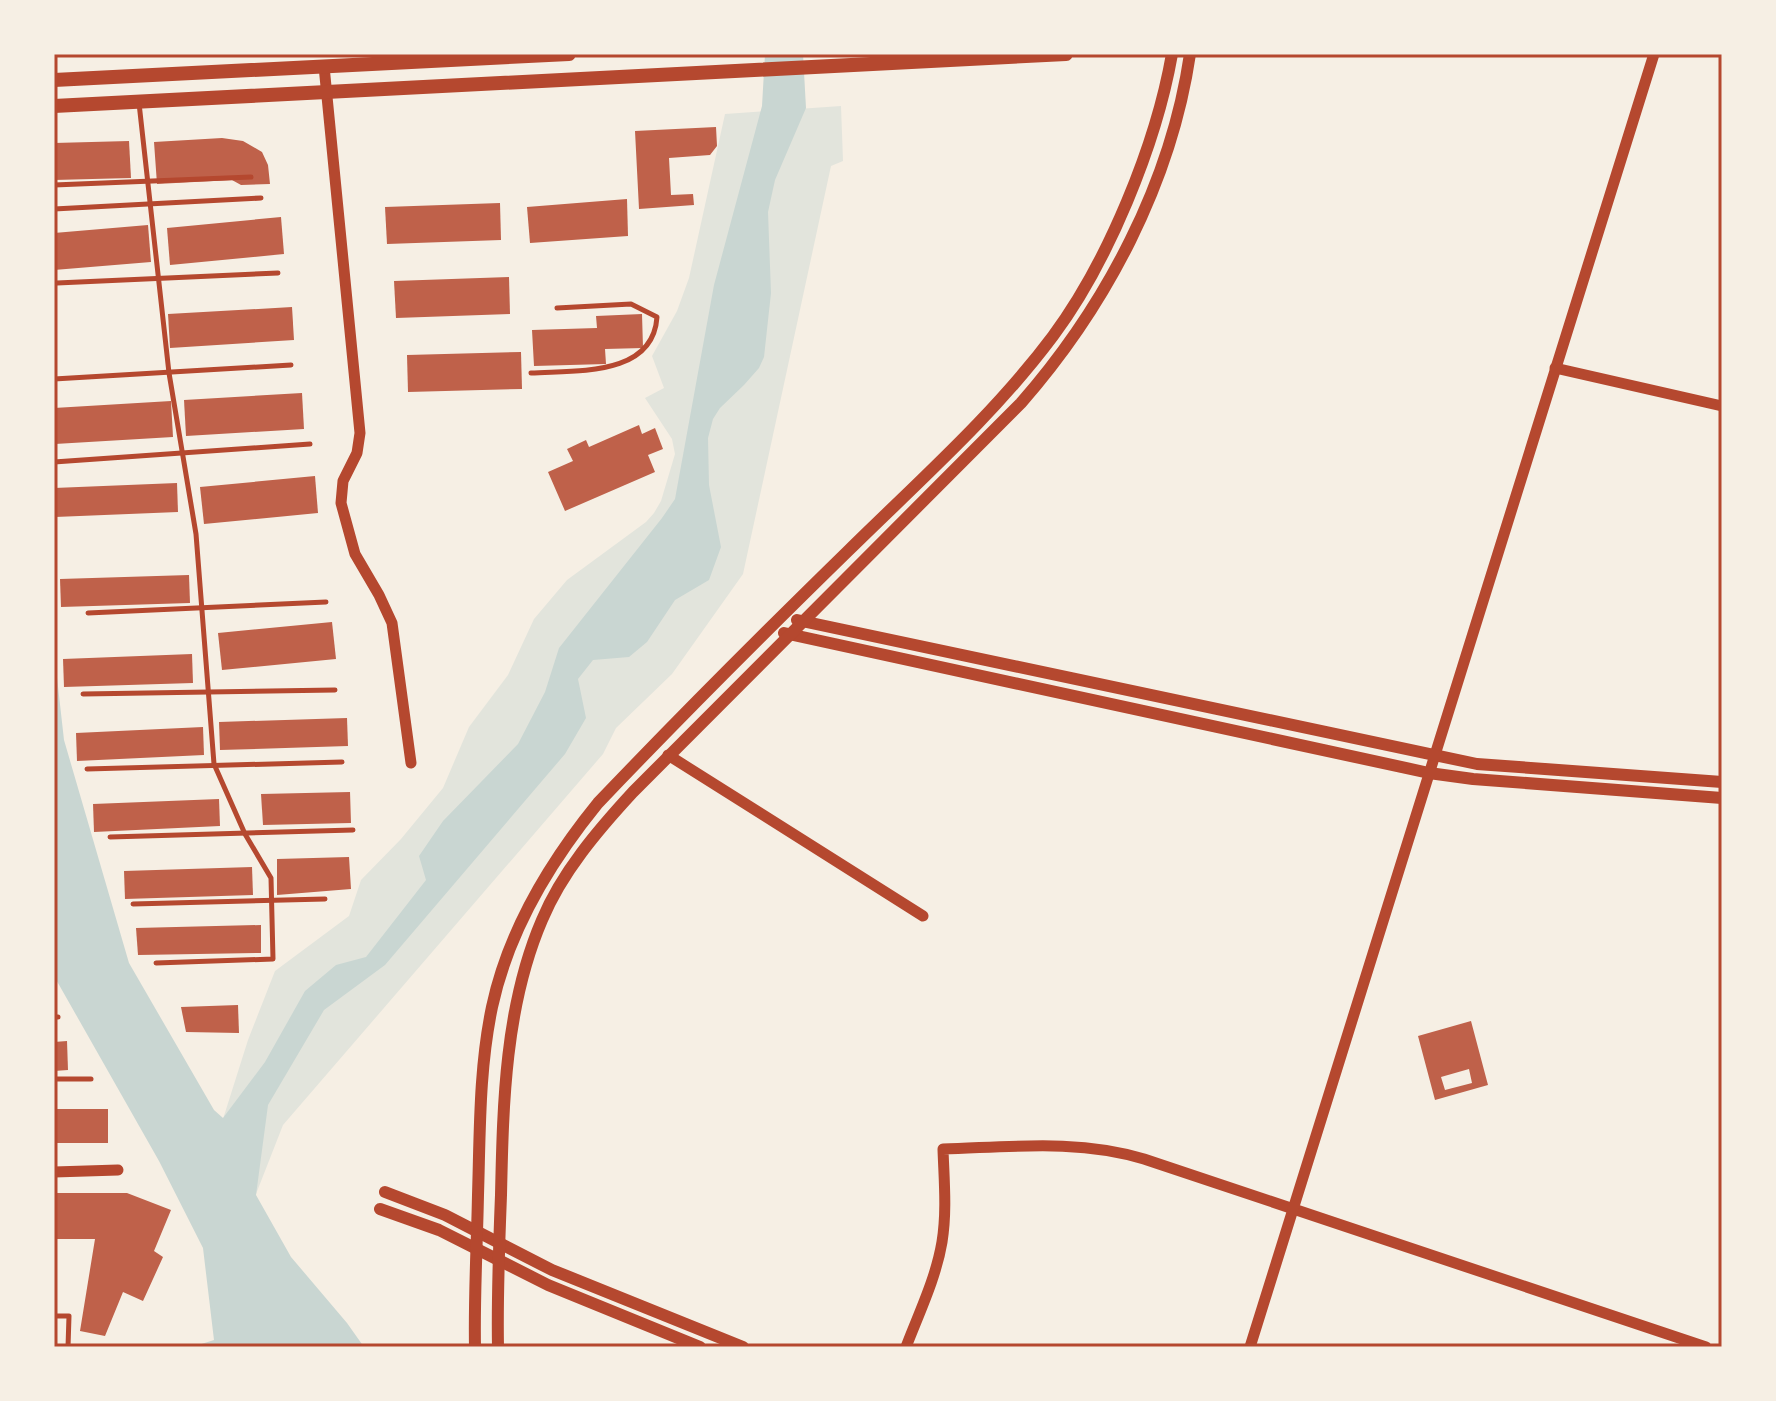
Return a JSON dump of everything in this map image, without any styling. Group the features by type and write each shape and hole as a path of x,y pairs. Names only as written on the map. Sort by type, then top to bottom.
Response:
{"main road":[{"path":"54,80 569,54"},
{"path":"54,106 1066,54"},
{"path":"475,1347 481,1106 487,1034 500,979 523,919 557,857 598,803 993,408 1054,334 1084,287 1125,203 1144,157 1172,54"},
{"path":"498,1347 504,1094 515,1013 542,919 572,867 604,823 668,755 1021,403 1071,342 1116,270 1152,189 1175,125 1190,54"},
{"path":"782,617 1477,764 1722,782"},
{"path":"769,630 1429,773 1722,798"},
{"path":"385,1192 445,1215 552,1270 743,1347"},
{"path":"380,1209 439,1230 548,1285 700,1347"}],"street":[{"path":"1250,1347 1654,54"},
{"path":"324,66 360,433 357,453 343,481 341,503 355,554 392,623 411,763"},
{"path":"1555,368 1722,406"},
{"path":"668,755 923,916"},
{"path":"906,1347 939,1258 945,1204 943,1149 1068,1146 1104,1148 1706,1347"},
{"path":"54,1172 118,1170"}],"lane":[{"path":"139,102 169,373 196,534 214,764 245,834 271,878 272,900 273,959 156,963"},
{"path":"54,185 251,177"},
{"path":"54,209 261,198"},
{"path":"57,283 278,273"},
{"path":"531,373 614,367 645,350 656,333 657,317 631,304 557,308"},
{"path":"54,379 291,365"},
{"path":"54,462 310,444"},
{"path":"88,613 326,602"},
{"path":"83,694 335,690"},
{"path":"87,769 342,762"},
{"path":"110,837 353,830"},
{"path":"133,904 325,899"},
{"path":"54,1079 91,1079"},
{"path":"54,1316 69,1316 68,1347"}],"shaded area":[{"path":"765,54 803,54 806,108 775,180 768,212 771,293 764,357 759,368 720,408 713,419 708,438 709,485 721,547 709,580 675,600 647,642 629,657 593,660 578,679 586,718 565,754 385,965 324,1010 268,1105 256,1195 291,1257 364,1347 192,1347 214,1340 203,1248 159,1161 54,976 54,651 64,740 129,963 214,1110 223,1118 265,1062 305,991 336,965 366,957 426,880 419,856 443,821 518,744 545,692 559,648 675,499 714,285 762,106"},
{"path":"841,106 843,161 831,166 743,574 672,674 616,728 603,754 283,1125 256,1194 223,1119 248,1040 275,971 349,916 361,880 401,839 443,788 469,727 508,675 534,619 567,580 646,522 661,501 675,454 672,439 645,398 664,388 652,356 677,311 689,278 725,114"}],"building":[{"path":"716,127 717,146 710,155 669,158 671,195 693,194 694,205 639,209 635,131"},
{"path":"222,138 243,141 262,152 268,165 270,184 241,185 232,180 157,184 154,142"},
{"path":"129,141 131,178 54,180 54,143"},
{"path":"627,199 628,236 530,243 527,207"},
{"path":"500,203 501,240 387,244 385,207"},
{"path":"281,217 284,254 170,265 167,228"},
{"path":"148,225 151,262 54,270 54,233"},
{"path":"509,277 510,314 396,318 394,281"},
{"path":"292,307 294,340 170,348 168,314"},
{"path":"642,314 643,348 605,349 606,364 534,366 532,330 597,328 596,316"},
{"path":"521,352 522,389 408,392 407,355"},
{"path":"302,393 304,429 186,436 184,400"},
{"path":"171,401 173,437 55,444 54,408"},
{"path":"639,425 642,434 655,428 663,449 648,455 655,472 565,511 548,472 573,461 567,449 586,440 589,447"},
{"path":"315,476 318,513 204,524 200,487"},
{"path":"177,483 178,512 55,517 54,488"},
{"path":"189,575 190,603 61,607 60,579"},
{"path":"332,622 336,659 222,670 218,633"},
{"path":"192,654 193,683 64,687 63,659"},
{"path":"347,718 348,746 220,750 219,722"},
{"path":"203,727 204,755 77,761 76,733"},
{"path":"350,792 351,823 263,825 261,794"},
{"path":"219,799 220,826 94,832 93,804"},
{"path":"349,857 351,889 277,895 277,859"},
{"path":"252,867 253,895 125,899 124,871"},
{"path":"261,925 261,953 138,955 136,928"},
{"path":"238,1005 239,1033 186,1032 181,1007"},
{"path":"1471,1021 1488,1085 1435,1100 1418,1036","holes":["1469,1069 1472,1083 1445,1090 1441,1077"]},
{"path":"67,1041 68,1070 54,1071 54,1042"},
{"path":"54,1109 108,1109 108,1143 54,1143"},
{"path":"54,1193 127,1193 171,1210 154,1251 163,1257 143,1301 123,1292 105,1336 80,1331 95,1239 54,1239"}]}
